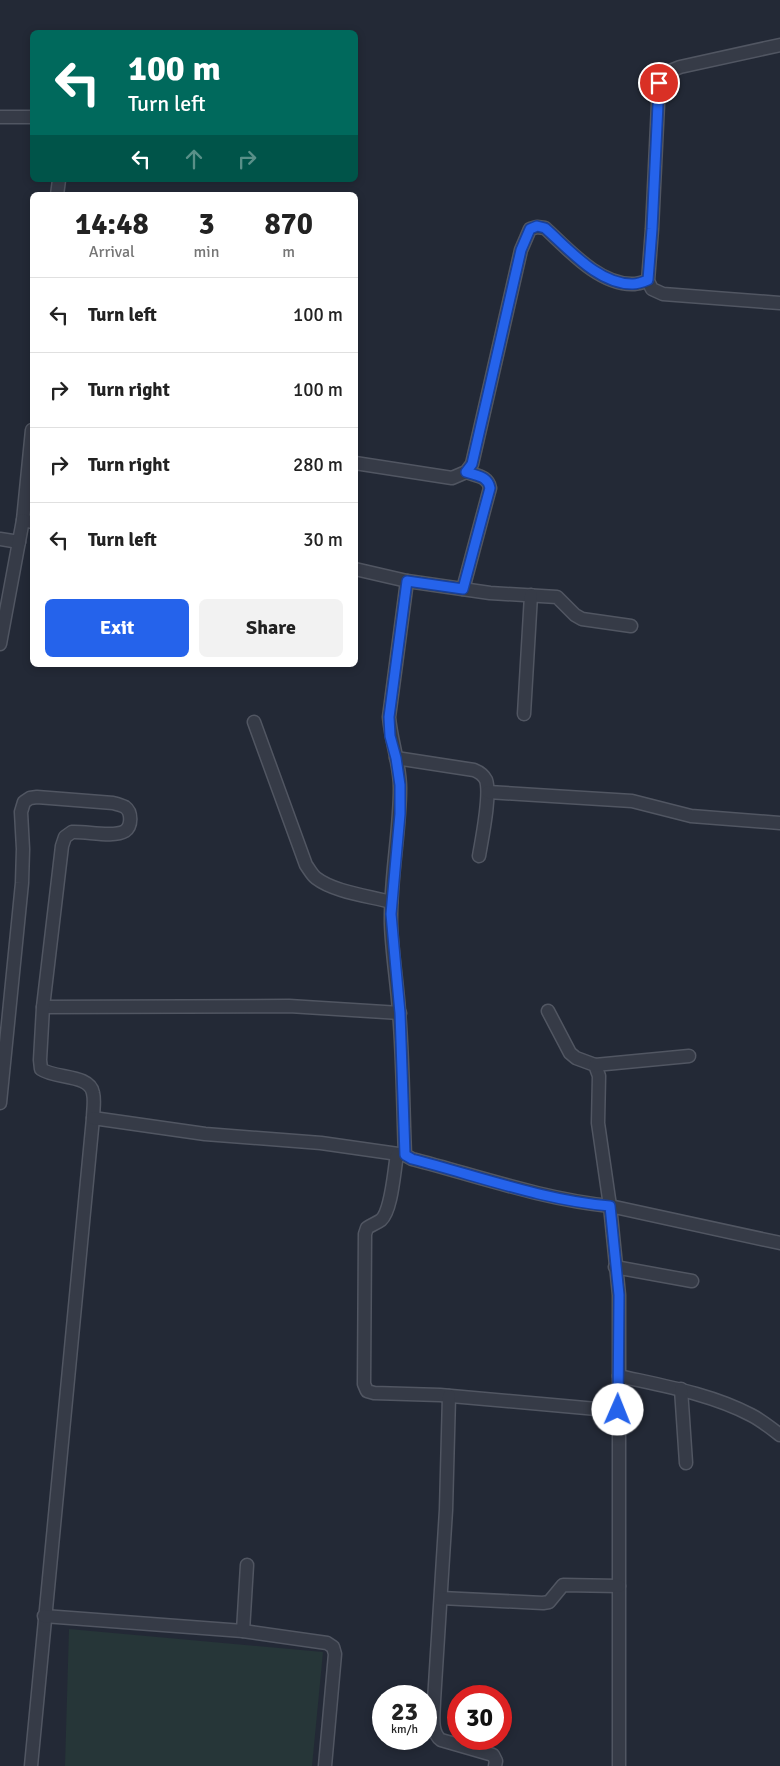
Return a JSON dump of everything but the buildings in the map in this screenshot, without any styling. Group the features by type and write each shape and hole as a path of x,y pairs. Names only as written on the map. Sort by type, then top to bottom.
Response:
{"street":[{"path":"780,45 680,67 665,74 659,83 648,280 652,289 663,294 780,302"},
{"path":"0,117 30,117"},
{"path":"358,463 452,478 466,472 472,464 521,250 530,229 537,226 545,228 596,273 609,280 633,284 648,280"},
{"path":"463,589 490,488 489,482 485,478 466,472"},
{"path":"0,644 19,542 28,521 30,476"},
{"path":"0,539 19,542"},
{"path":"358,570 407,581 490,593 557,598 582,619 631,626"},
{"path":"407,581 389,717 390,736 400,785 400,814 391,902 391,926 400,1013 401,1155 385,1215 380,1221 365,1230 364,1384 367,1391 374,1394 449,1396 618,1410"},
{"path":"524,714 531,595"},
{"path":"254,722 306,865 314,877 325,884 345,891 391,902"},
{"path":"396,758 474,770 482,774 486,780 488,792 479,856"},
{"path":"488,792 624,801 691,816 780,824"},
{"path":"0,1103 22,882 23,849 20,812 24,802 30,798 37,797 113,803 124,806 129,811 131,820 128,828 123,832 113,834 72,832 65,837 62,846 43,1007 41,1069 47,1073 82,1080 90,1085 93,1093 93,1118 31,1766"},
{"path":"43,1007 289,1006 400,1013"},
{"path":"548,1011 570,1053 576,1058 595,1065 688,1056"},
{"path":"595,1065 599,1076 598,1123 610,1206 619,1295 620,1766"},
{"path":"93,1118 205,1134 321,1143 401,1155 542,1195 610,1206 780,1242"},
{"path":"615,1267 692,1281"},
{"path":"619,1376 681,1389 742,1410 780,1434"},
{"path":"681,1389 686,1463"},
{"path":"449,1396 434,1730 436,1737 441,1740 493,1755 496,1761 495,1766"},
{"path":"243,1632 247,1565"},
{"path":"441,1598 544,1603 549,1602 563,1585 619,1586"},
{"path":"44,1616 243,1632 319,1641 333,1647 335,1654 325,1766"}],"shaded area":[{"path":"69,1629 323,1652 312,1766 65,1766"}],"route":[{"path":"618,1410 619,1295 610,1206 542,1195 412,1159 405,1155 400,1013 391,926 391,902 400,814 400,785 390,736 389,717 407,581 463,589 490,488 489,482 485,478 466,472 472,464 521,250 530,229 537,226 545,228 596,273 609,280 633,284 648,280 659,83"}]}
